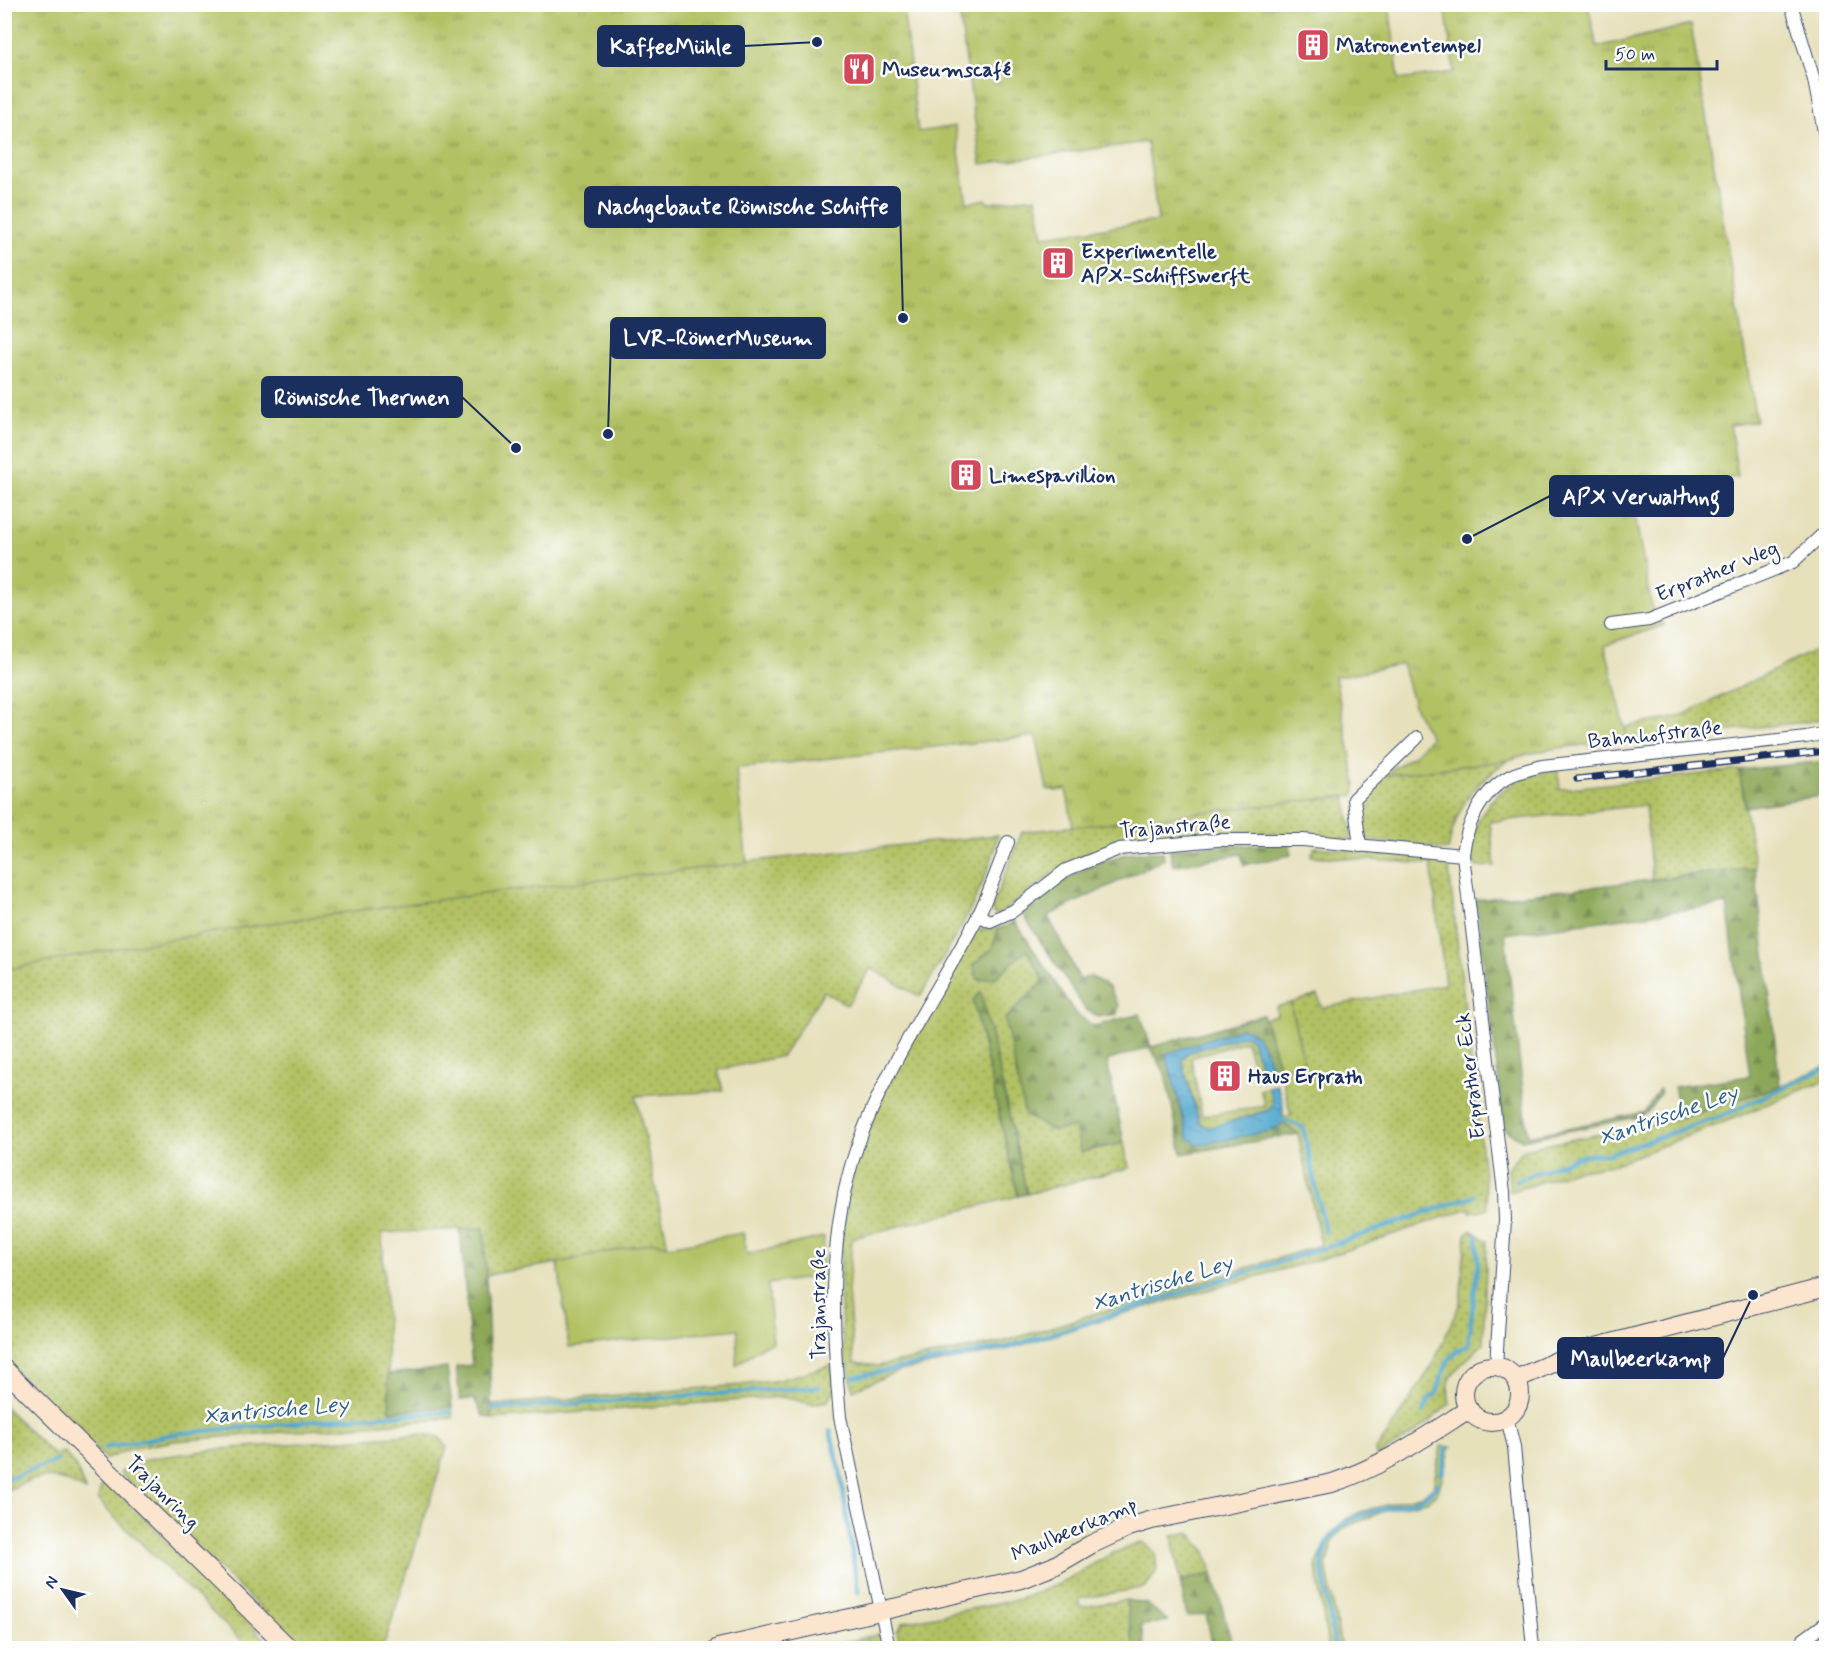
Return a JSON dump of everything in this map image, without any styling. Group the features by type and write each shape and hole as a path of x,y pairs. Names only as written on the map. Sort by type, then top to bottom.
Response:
{"street":[{"path":"1791,4 1814,80 1827,142"},
{"name":"Erprather Weg","path":"1611,625 1649,620 1793,562 1827,531"},
{"name":"Bahnhofstraße","path":"1493,790 1509,777 1542,766 1827,733"},
{"path":"1360,846 1354,799 1417,738"},
{"name":"Erprather Eck","path":"1493,790 1480,804 1471,820 1465,837 1463,855 1504,1192 1505,1220 1496,1366"},
{"name":"Trajanstraße","path":"978,915 990,921 1013,911 1066,870 1119,849 1217,840 1303,840 1463,855"},
{"name":"Trajanstraße","path":"889,1648 840,1417 834,1272 838,1231 857,1149 873,1106 902,1047 978,915 1008,842"},
{"path":"1516,1379 1576,1352 1827,1287"},
{"path":"1486,1366 1496,1366 1504,1368 1516,1379 1520,1389 1520,1400 1515,1410 1507,1418 1487,1421 1478,1418 1469,1409 1465,1400 1465,1389 1469,1379 1476,1371 1486,1366"},
{"name":"Trajanring","path":"4,1369 289,1648"},
{"name":"Maulbeerkamp","path":"718,1648 1021,1578 1054,1566 1110,1534 1152,1520 1332,1483 1360,1474 1386,1460 1469,1409"},
{"path":"1507,1418 1514,1447 1533,1648"},
{"path":"1804,1639 1827,1623"}],"green space":[{"path":"881,4 883,10 903,7 918,132 955,126 967,203 986,199 988,203 1036,197 1043,236 1158,221 1147,142 981,164 960,5 1389,5 1399,80 1454,72 1445,5 1588,5 1597,47 1691,25 1756,421 1730,425 1738,477 1630,488 1652,609 1664,625 1605,645 1628,741 1553,749 1509,760 1381,776 1413,756 1431,737 1416,710 1402,664 1335,677 1356,784 1354,795 1073,827 1066,789 1056,791 1047,789 1036,736 740,768 736,769 747,863 374,908 189,936 5,970 5,5"},
{"path":"1826,645 1826,718 1628,741 1625,727 1679,717"},
{"path":"1509,760 1485,778 1468,798 1456,821 1448,850 1363,840 1358,800 1381,776"},
{"path":"1826,761 1826,795 1746,807 1739,770"},
{"path":"1558,770 1560,789 1739,770 1755,868 1652,879 1645,805 1490,822 1495,866 1477,867 1469,857 1473,838 1478,822 1496,796 1508,786 1522,779"},
{"path":"1345,796 1352,836 1349,840 1251,832 1189,834 1131,841 1089,853 1059,869 1000,914 994,914 991,909 1022,832"},
{"path":"998,835 985,878 976,898 920,997 871,968 847,1005 824,991 782,1056 718,1070 723,1091 636,1096 668,1246 654,1242 558,1263 486,1275 484,1228 382,1233 390,1411 452,1407 453,1418 174,1441 130,1449 106,1459 5,1360 4,970 127,946 251,926 500,890"},
{"path":"1290,844 1291,855 1244,865 1241,854 1173,866 1170,850 1193,846"},
{"path":"1315,847 1448,860 1488,1209 1470,1212 1470,1208 1324,1258 1125,1313 1009,1349 896,1372 853,1390 848,1364 845,1363 840,1288 845,1214 856,1165 893,1074 976,930 999,928 991,950 973,965 996,977 1027,949 1045,981 1081,1152 1124,1143 1129,1168 1027,1194 981,992 973,1000 1018,1196 852,1238 848,1292 854,1363 878,1366 1002,1342 1321,1245 1298,1134 1283,1123 1283,1116 1291,1116 1280,1069 1303,1061 1290,1003 1318,995 1322,1008 1445,984 1431,864 1311,856"},
{"path":"1135,852 1163,852 1164,859 1048,916 1080,980 1090,976 1109,987 1119,1006 1117,1014 1098,1017 1085,1009 1022,913 1037,899 1075,874 1088,867"},
{"path":"1755,868 1780,1086 1681,1118 1674,1087 1750,1076 1727,904 1505,934 1528,1136 1645,1112 1659,1089 1661,1092 1648,1112 1638,1117 1522,1140 1502,1128 1501,1100 1476,900"},
{"path":"1014,920 1075,1013 1094,1026 1140,1014 1151,1047 1263,1015 1281,1072 1273,1074 1264,1047 1250,1029 1166,1054 1188,1137 1274,1130 1283,1123 1298,1134 1182,1154 1165,1073 1150,1047 1107,1061 1124,1143 1081,1152 1075,1127 1054,1131 1025,1116 1005,1019 1044,981 1027,950 996,977 978,980 973,965 991,950 999,928"},
{"path":"981,992 1027,1194 1018,1196 973,1000"},
{"path":"1290,1003 1304,1062 1280,1069 1265,1019 1277,1015 1276,1007"},
{"path":"1245,1035 1251,1039 1265,1078 1257,1080 1246,1041 1191,1058 1202,1116 1265,1106 1260,1090 1268,1087 1273,1102 1269,1110 1208,1128 1200,1122 1182,1061 1187,1053"},
{"path":"1826,1066 1826,1080 1727,1121 1612,1165 1574,1171 1510,1192 1508,1168 1524,1149 1681,1118 1780,1086"},
{"path":"484,1228 492,1419 483,1416 474,1399 460,1400 456,1367 472,1365 460,1229"},
{"path":"1471,1230 1487,1241 1483,1343 1452,1375 1448,1392 1450,1404 1415,1433 1377,1457 1375,1452 1432,1366 1460,1303 1466,1234"},
{"path":"743,1233 747,1254 824,1237 822,1276 768,1284 773,1343 765,1345 736,1365 738,1329 569,1347 558,1263 654,1242 668,1246"},
{"path":"832,1365 834,1390 828,1401 812,1404 782,1397 492,1419 491,1405 742,1385 779,1380"},
{"path":"447,1368 452,1407 390,1411 388,1374"},
{"path":"5,1407 54,1455 64,1452 76,1467 86,1491 63,1480 46,1478 28,1481 5,1491"},
{"path":"422,1434 439,1437 447,1447 383,1648 303,1648 120,1473 134,1464 152,1458 220,1449"},
{"path":"1441,1446 1451,1447 1438,1492 1427,1501 1389,1509 1346,1527 1334,1538 1326,1565 1341,1648 1328,1648 1316,1566 1330,1535 1346,1519 1360,1512 1422,1495 1433,1487"},
{"path":"109,1482 274,1648 249,1648 109,1512 98,1499 101,1487"},
{"path":"1189,1532 1206,1552 1213,1574 1180,1581 1172,1536"},
{"path":"1142,1542 1155,1552 1157,1570 1146,1587 1079,1599 1081,1607 1126,1600 1134,1648 900,1648 897,1631 904,1622 1020,1599 1059,1584 1111,1554"},
{"path":"1213,1574 1233,1648 1213,1648 1206,1614 1187,1617 1180,1581"},
{"path":"1126,1600 1147,1604 1168,1621 1141,1626 1145,1648 1134,1648"},
{"path":"880,1634 883,1648 819,1648"}],"water":[{"path":"1241,1028 1254,1034 1259,1040 1273,1074 1265,1078 1251,1039 1245,1035 1187,1053 1182,1061 1199,1122 1209,1128 1269,1110 1273,1102 1268,1087 1277,1084 1283,1105 1283,1123 1274,1130 1198,1145 1188,1137 1166,1054"}],"waterway":[{"name":"Xantrische Ley","path":"1516,1181 1569,1160 1586,1155 1609,1154 1722,1116 1826,1068"},
{"path":"1277,1121 1283,1120 1303,1127 1325,1232"},
{"name":"Xantrische Ley","path":"854,1377 1012,1346 1327,1247 1474,1196"},
{"path":"1423,1412 1429,1399 1436,1394 1447,1362 1457,1351 1468,1345 1478,1262 1477,1236"},
{"name":"Xantrische Ley","path":"493,1409 819,1387"},
{"name":"Xantrische Ley","path":"105,1448 174,1434 358,1417 450,1412"},
{"path":"830,1431 840,1470 858,1592"},
{"path":"1441,1475 1447,1448"},
{"name":"Xantrische Ley","path":"4,1480 58,1460"},
{"path":"1335,1648 1322,1567 1327,1544 1339,1528 1355,1518 1413,1501 1428,1494 1438,1483"},
{"path":"867,1641 869,1648"}],"railway":[{"path":"1577,779 1826,751"}],"place":[{"name":"KaffeeMühle","path":"817,42"},
{"name":"Matronentempel","path":"1313,45"},
{"name":"Museumscafé","path":"859,69"},
{"name":"Experimentelle APX-Schiffswerft","path":"1058,263"},
{"name":"Nachgebaute Römische Schiffe","path":"903,318"},
{"name":"LVR-RömerMuseum","path":"608,434"},
{"name":"Römische Thermen","path":"516,448"},
{"name":"Limespavillion","path":"966,475"},
{"name":"APX Verwaltung","path":"1467,539"},
{"name":"Haus Erprath","path":"1225,1076"},
{"name":"Maulbeerkamp","path":"1753,1295"}]}
